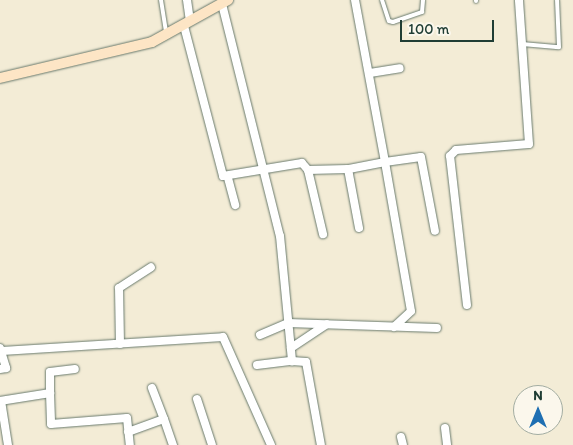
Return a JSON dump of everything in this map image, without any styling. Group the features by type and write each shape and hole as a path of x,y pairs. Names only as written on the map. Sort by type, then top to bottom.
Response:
{"street":[{"path":"187,0 187,24 214,150 222,176 228,178 298,162 308,170 324,234"},
{"path":"355,0 370,74 411,311 394,327"},
{"path":"467,305 450,156 456,150 528,144 519,0"},
{"path":"0,78 152,42 225,2 280,236 292,361"},
{"path":"370,74 400,68"},
{"path":"308,170 348,169 421,157 435,231"},
{"path":"348,169 359,228"},
{"path":"228,178 235,205"},
{"path":"120,344 119,288 151,267"},
{"path":"260,335 288,323 437,328"},
{"path":"291,348 327,324"},
{"path":"0,369 6,368 1,350 223,337 271,445"},
{"path":"257,365 292,361 306,362 321,445"},
{"path":"75,369 50,372 51,424 127,418 130,445"},
{"path":"152,388 173,445"},
{"path":"8,445 0,401 50,393"},
{"path":"196,399 212,445"},
{"path":"128,432 164,419"},
{"path":"445,428 447,445"}],"lane":[{"path":"162,0 166,35"},
{"path":"382,0 389,21 393,22 422,12 423,0"},
{"path":"522,44 559,46 557,0"}]}
